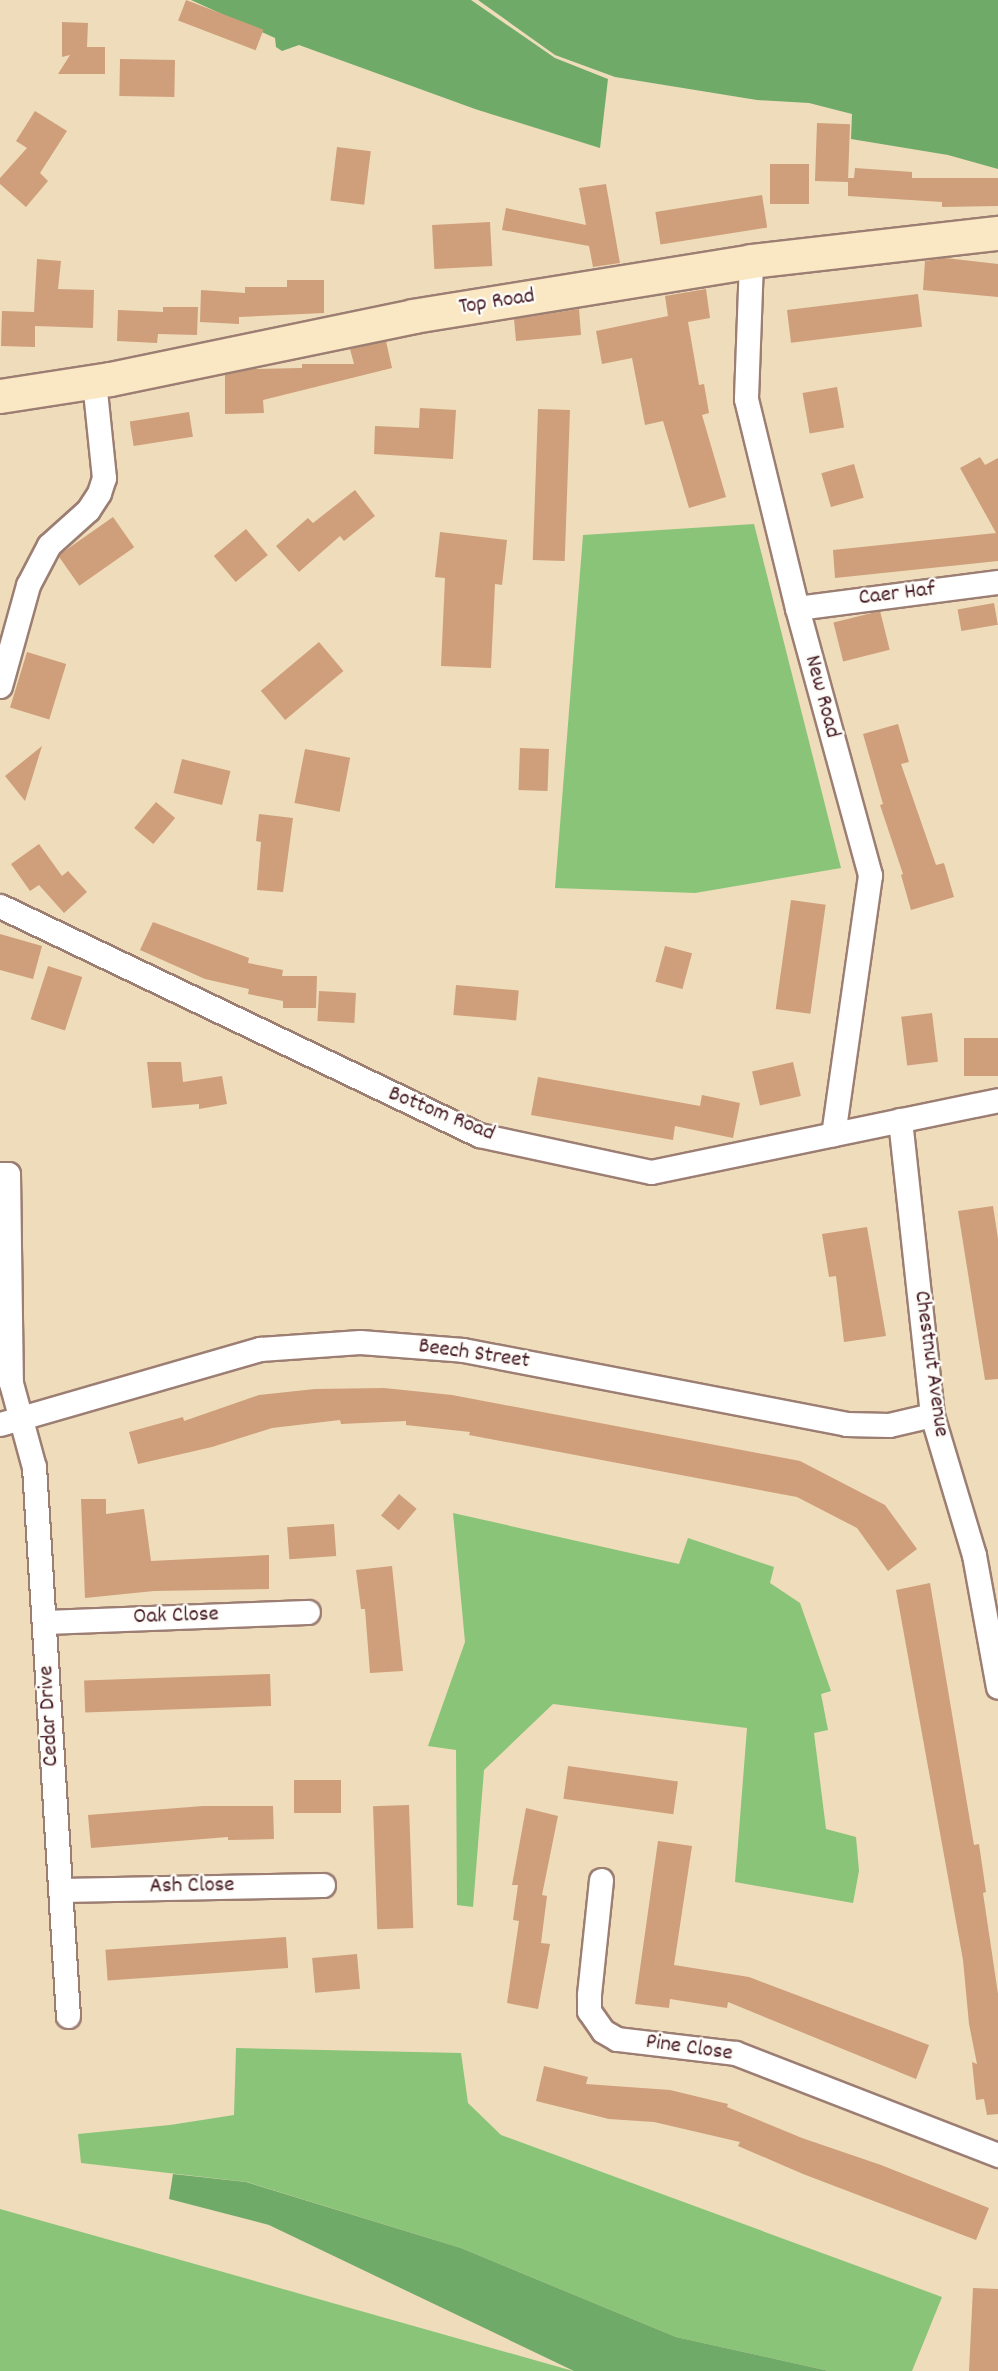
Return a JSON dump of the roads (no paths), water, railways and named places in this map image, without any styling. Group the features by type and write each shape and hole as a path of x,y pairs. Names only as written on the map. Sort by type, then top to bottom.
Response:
{"street":[{"name":"Top Road","path":"0,396 94,382 413,316 751,261 998,233"},
{"name":"New Road","path":"751,261 746,399 797,608 870,874 833,1134"},
{"path":"0,686 28,585 49,545 88,510 99,493 104,478 94,382"},
{"name":"Caer Haf","path":"797,608 998,582"},
{"name":"Bottom Road","path":"0,906 78,946 479,1135 651,1172 998,1100"},
{"name":"Chestnut Avenue","path":"900,1120 932,1415 974,1555 998,1687"},
{"name":"Cedar Drive","path":"0,1174 8,1174 10,1421 34,1467 68,2016"},
{"name":"Beech Street","path":"10,1421 260,1349 360,1342 463,1350 846,1424 889,1425 932,1415"},
{"name":"Oak Close","path":"44,1622 308,1612"},
{"name":"Pine Close","path":"600,1880 589,2011 603,2031 617,2039 735,2053 998,2155"},
{"name":"Ash Close","path":"60,1890 323,1885"}]}
